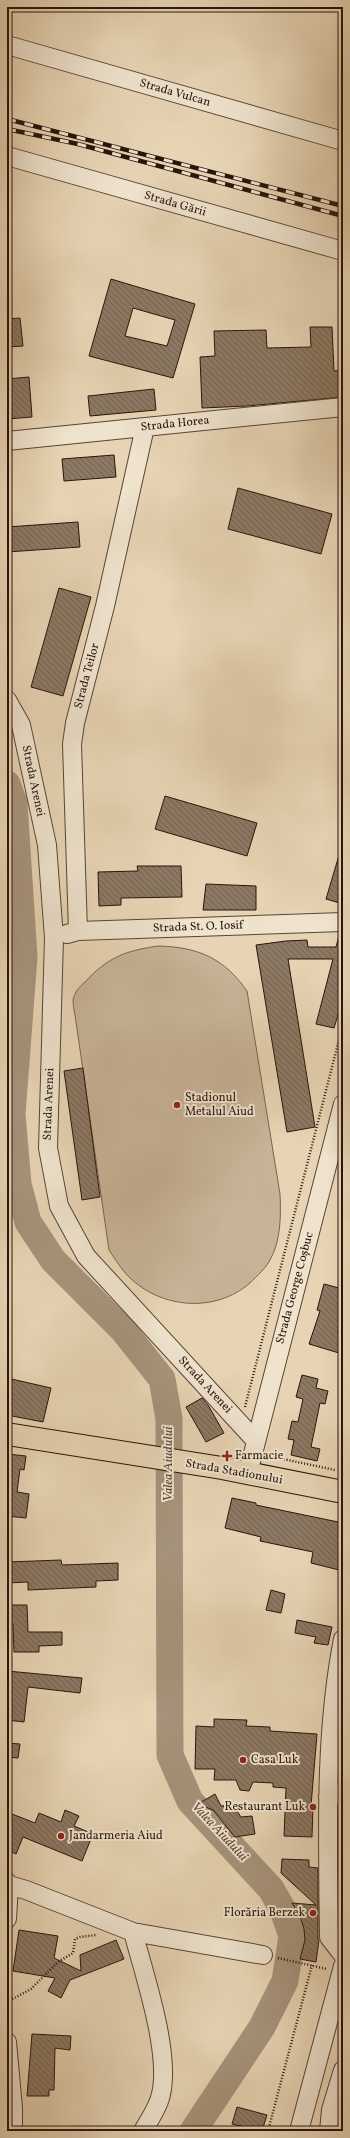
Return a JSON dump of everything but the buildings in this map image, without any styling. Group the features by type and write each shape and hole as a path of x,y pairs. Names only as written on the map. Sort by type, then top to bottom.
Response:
{"main road":[{"name":"Strada Stadionului","path":"7,1434 222,1468 343,1492"}],"street":[{"name":"Strada Vulcan","path":"7,45 343,141"},
{"name":"Strada Gării","path":"7,156 343,251"},
{"name":"Strada Horea","path":"7,441 343,407"},
{"name":"Strada Teilor","path":"78,931 72,744 75,723 105,606 145,427"},
{"name":"Strada Arenei","path":"7,700 20,725 47,845 54,938 48,1148 59,1206 86,1256 255,1440"},
{"name":"Strada St. O. Iosif","path":"54,938 78,931 343,922"},
{"name":"Strada George Coșbuc","path":"248,1473 255,1440 343,1104"},
{"path":"343,1639 338,1666 331,1730 335,1795 329,1937 343,1955"},
{"path":"7,1919 8,1884 133,1932 263,1955"},
{"path":"133,1932 161,2041 164,2074 159,2101 143,2131"},
{"path":"299,2131 343,1966"},
{"path":"7,2042 14,2108 13,2131"},
{"path":"329,2131 332,2110 343,2070"}],"path":[{"path":"241,1424 343,1024"},
{"path":"268,1455 343,1472"},
{"path":"7,2002 31,1989 58,1962 73,1953 75,1939 80,1937 103,1935"},
{"path":"263,1955 312,1965 268,2131"}],"shaded area":[{"name":"Stadionul Metalul Aiud","path":"158,946 186,949 209,956 229,970 247,991 280,1194 278,1236 274,1253 268,1263 250,1283 236,1293 205,1303 173,1301 157,1296 142,1288 126,1274 109,1250 73,1005 74,997 78,990 93,973 101,967 118,956 126,953"}],"waterway":[{"name":"Valea Aiudului","path":"7,784 14,803 24,957 12,1114 18,1184 28,1222 53,1260 123,1330 162,1379 169,1419 170,1755 190,1801 271,1889 283,1910 292,1936 285,1981 262,2027 193,2131"}],"railway":[{"path":"7,119 343,206"},
{"path":"7,129 78,144 343,216"}],"place":[{"name":"Stadionul Metalul Aiud","path":"177,1105"},
{"name":"Farmacie","path":"227,1456"},
{"name":"Casa Luk","path":"243,1760"},
{"name":"Restaurant Luk","path":"313,1807"},
{"name":"Jandarmeria Aiud","path":"61,1836"},
{"name":"Florăria Berzek","path":"313,1913"}]}
